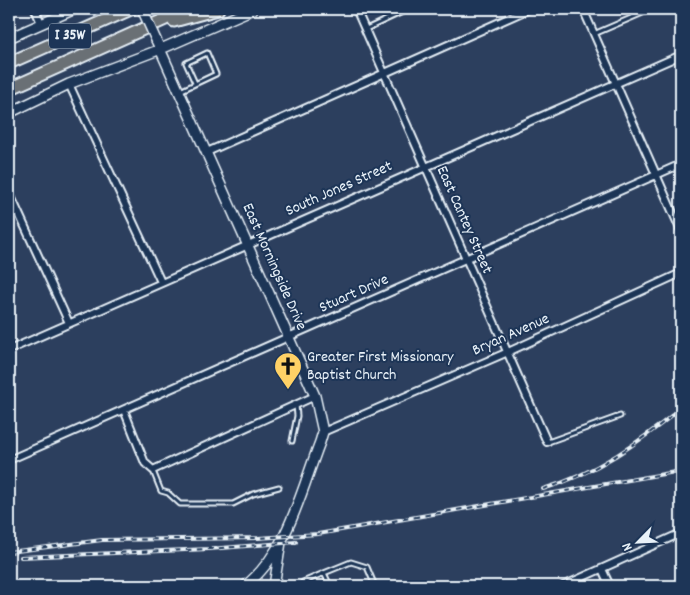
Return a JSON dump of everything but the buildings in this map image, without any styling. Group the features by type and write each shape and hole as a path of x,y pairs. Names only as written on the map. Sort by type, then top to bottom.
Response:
{"highway":[{"name":"I 35W","path":"9,63 131,9"},
{"name":"I 35W","path":"9,89 188,9"},
{"path":"132,34 218,9"}],"street":[{"path":"35,9 41,24"},
{"path":"9,38 75,9"},
{"name":"East Morningside Drive","path":"142,9 315,396 323,432"},
{"path":"9,113 69,84 161,49 253,9"},
{"name":"East Cantey Street","path":"356,9 547,442"},
{"path":"207,152 529,9"},
{"path":"583,9 681,231"},
{"name":"South Jones Street","path":"9,350 681,54"},
{"path":"69,84 162,282"},
{"name":"Stuart Drive","path":"9,460 290,338 681,164"},
{"path":"9,192 69,323"},
{"name":"Bryan Avenue","path":"323,432 508,352 681,273"},
{"path":"124,410 145,463 153,470 315,396"},
{"path":"245,586 262,572 281,542 323,432"},
{"path":"563,586 681,533"},
{"path":"274,586 281,542"},
{"path":"602,569 610,586"},
{"path":"250,586 255,586"}],"lane":[{"path":"365,29 408,9"},
{"path":"594,34 652,9"},
{"path":"180,91 216,74 207,53 186,63 195,83"},
{"path":"292,442 298,416 296,405"},
{"path":"547,442 620,416"},
{"path":"153,470 161,491 168,493 180,504 233,504 253,494 279,487"},
{"path":"300,586 306,581 351,562 367,567 376,586"},
{"path":"324,573 330,586"},
{"path":"306,581 308,586"}],"railway":[{"path":"543,489 562,483 599,466 633,445 681,408"},
{"path":"9,552 102,540 258,538 318,534 681,471"},
{"path":"21,557 209,549 296,542"}],"place":[{"name":"Greater First Missionary Baptist Church","path":"288,390"}]}
